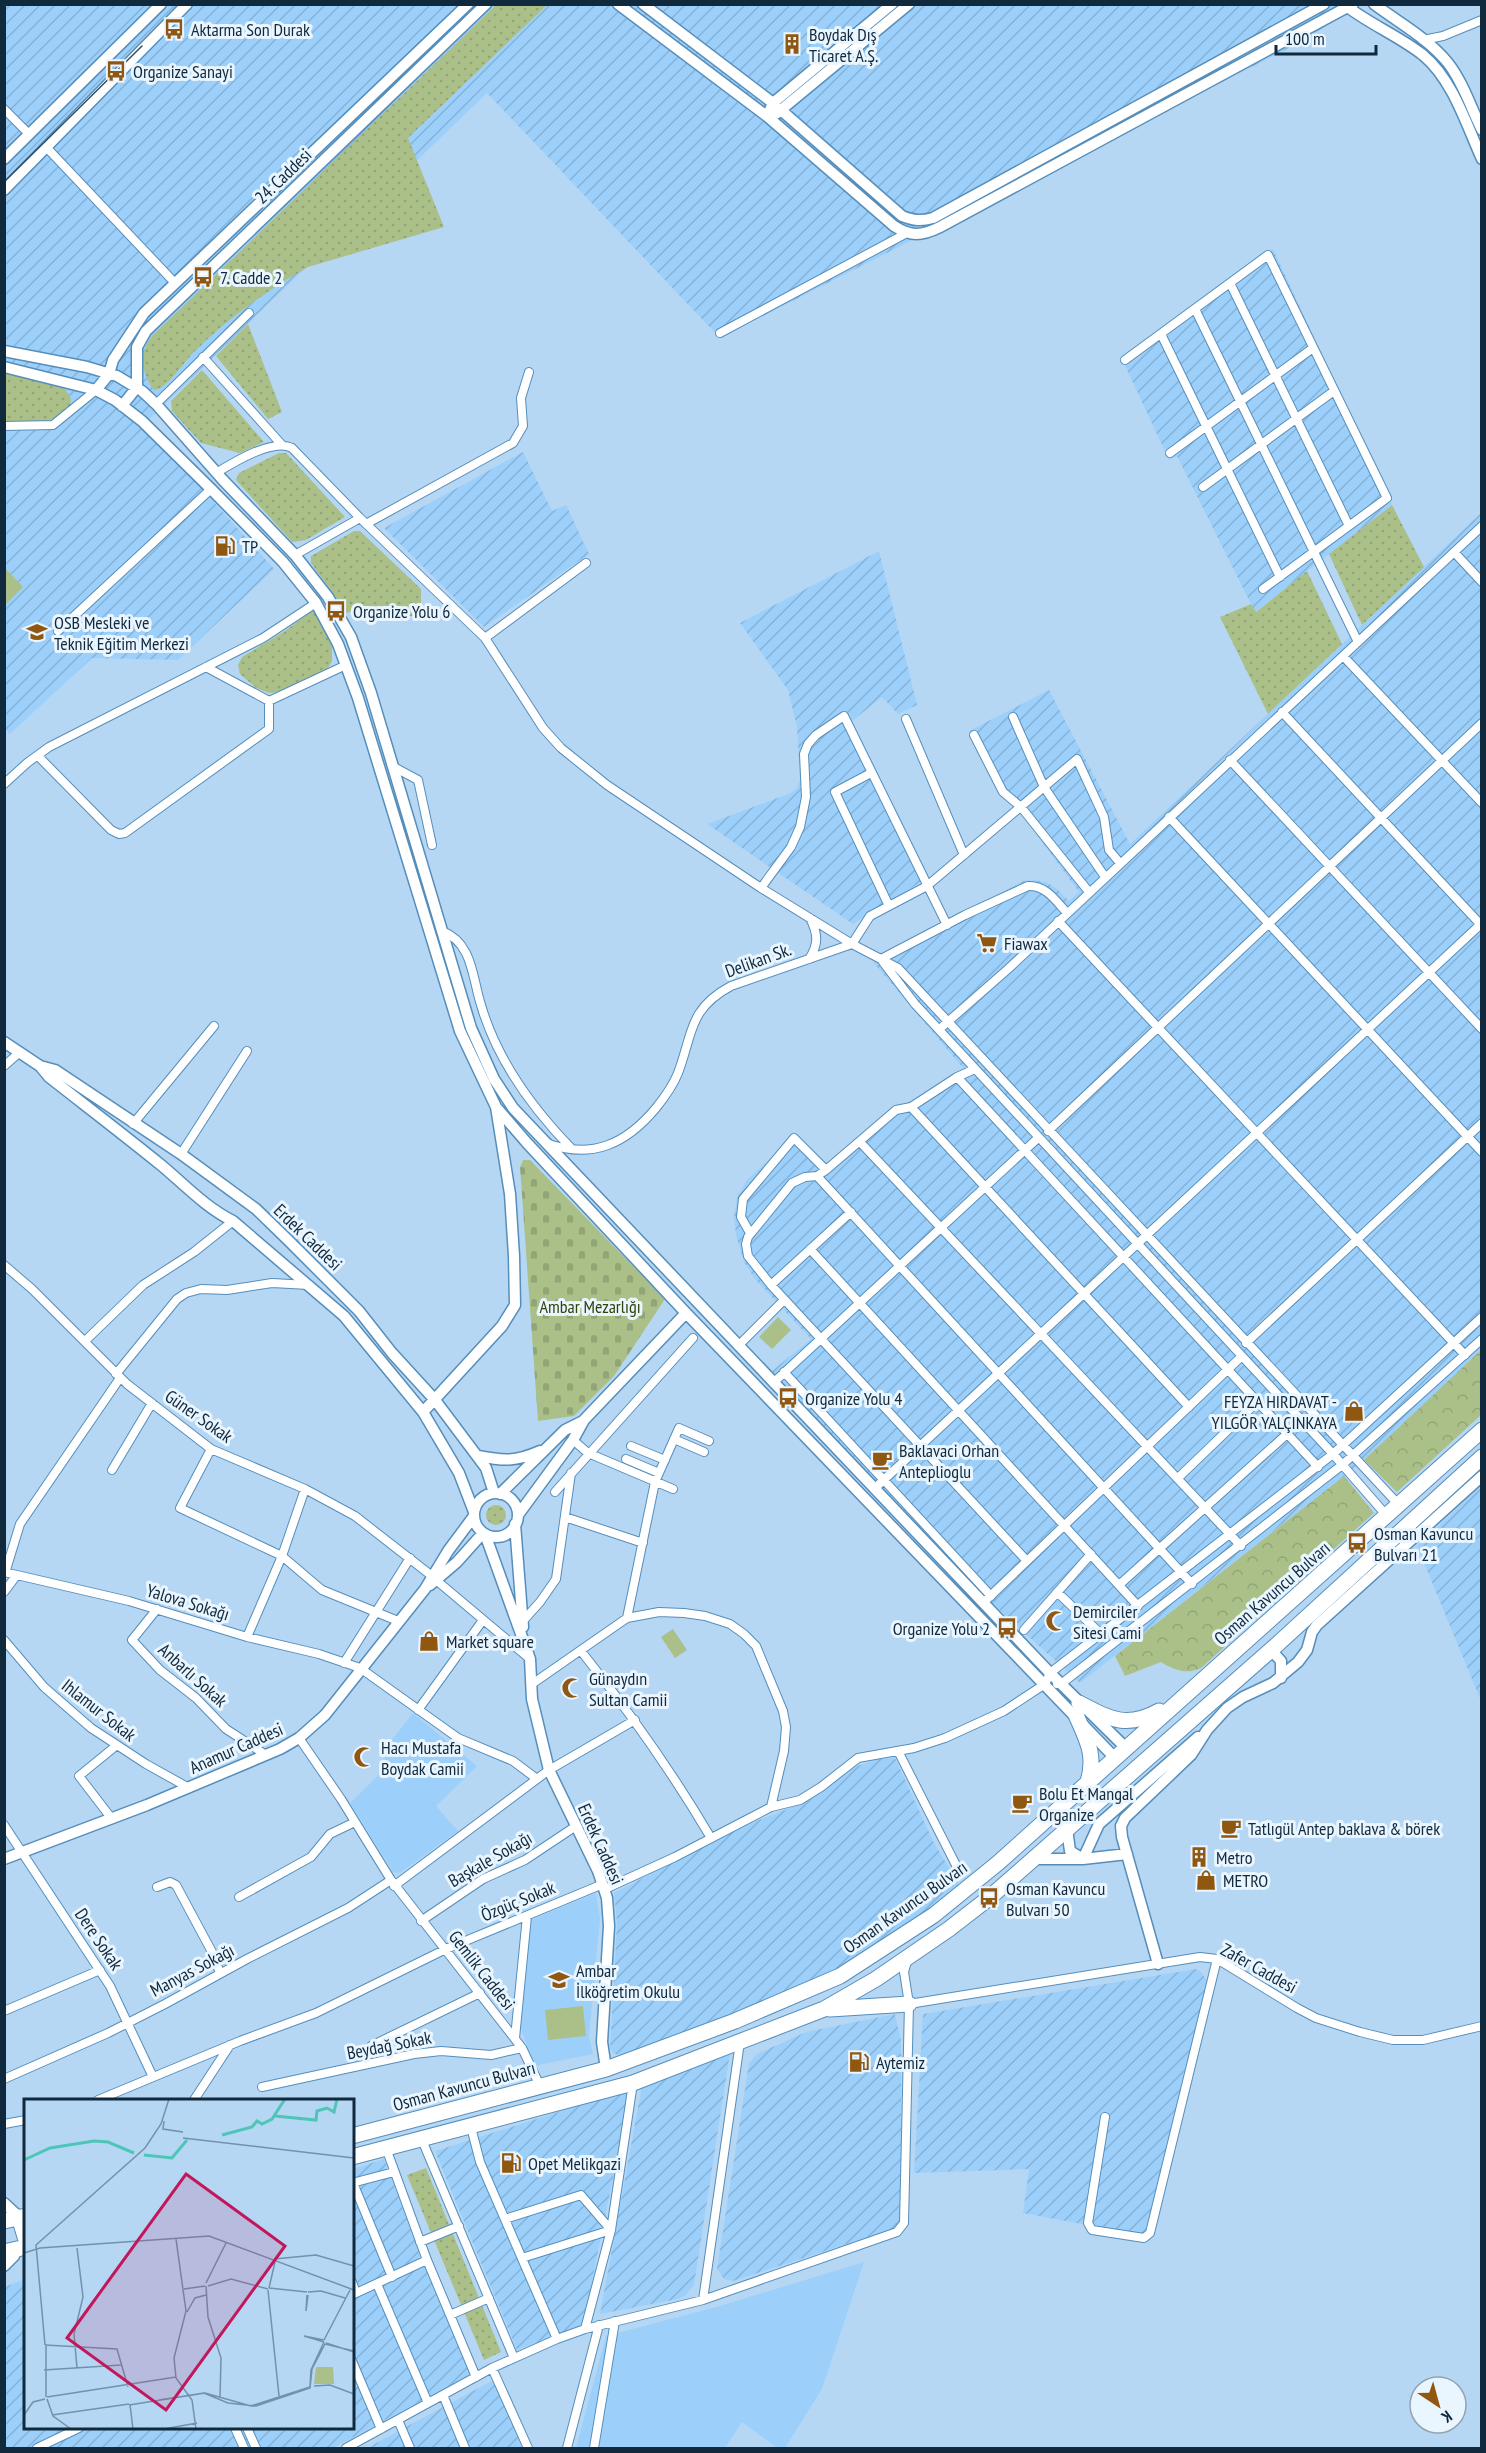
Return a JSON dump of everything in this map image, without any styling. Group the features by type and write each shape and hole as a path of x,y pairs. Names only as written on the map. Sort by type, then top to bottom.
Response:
{"highway":[{"name":"Osman Kavuncu Bulvarı","path":"354,2135 606,2069 735,2021 840,1976 934,1915 998,1863 1175,1702 1482,1430"},
{"path":"354,2156 496,2121 633,2083 824,2009 876,1979 974,1910 1135,1767 1276,1656 1482,1457"},
{"path":"1078,1709 1109,1718 1131,1721 1150,1716 1175,1702"},
{"path":"1078,1709 1092,1759 1088,1782"},
{"path":"1124,1749 1135,1767"},
{"path":"824,2009 909,2004"},
{"path":"496,2121 526,2099 603,2078 606,2069"},
{"path":"16,2218 18,2247"}],"street":[{"path":"4,159 161,4"},
{"path":"4,190 187,4"},
{"name":"24. Caddesi","path":"96,390 113,375 113,360 144,313 468,4"},
{"name":"24. Caddesi","path":"137,387 137,347 146,331 486,4"},
{"path":"618,4 768,117 905,234 919,236 929,232 1349,6 1418,51 1436,68 1449,87 1482,159"},
{"path":"643,4 773,103 902,216 923,221 933,218 1324,4"},
{"path":"768,117 773,103 892,4"},
{"path":"768,117 782,111 909,4"},
{"path":"1374,4 1438,52 1454,71 1482,130"},
{"path":"1422,40 1443,36 1482,20"},
{"path":"4,109 29,134"},
{"path":"47,148 175,284"},
{"path":"720,333 905,234"},
{"path":"1125,360 1268,255 1387,498 1263,589"},
{"path":"1230,283 1349,526"},
{"path":"1195,309 1358,642"},
{"path":"156,404 249,313"},
{"path":"1161,334 1280,577"},
{"path":"1170,453 1313,348"},
{"path":"4,351 63,361 113,375 137,387 156,404 216,472 296,555 328,597 351,637 371,693 471,1028 494,1079 513,1108 874,1489 987,1599"},
{"path":"203,357 282,445 295,450 363,521 485,638 543,728 561,748 607,785 761,888 852,944 898,968 1146,1237 1399,1505"},
{"path":"4,368 96,390 119,403 142,421 283,562 316,603 338,644 362,709 460,1031 496,1107 686,1313 1045,1684 1124,1749"},
{"path":"296,555 513,442 523,426 521,398 529,372"},
{"path":"119,403 137,387"},
{"path":"4,426 53,426 96,390"},
{"path":"1203,487 1334,391"},
{"path":"216,472 244,457 282,445"},
{"path":"58,630 211,489"},
{"path":"939,1030 1482,526"},
{"path":"1454,552 1482,582"},
{"path":"485,638 586,563"},
{"path":"4,784 49,747 125,711 278,630 316,603"},
{"path":"1343,656 1482,803"},
{"path":"269,701 346,666"},
{"path":"206,667 269,701"},
{"path":"38,756 111,830 119,834 124,833 269,729 269,701"},
{"path":"874,1489 1481,925 1282,712"},
{"path":"761,888 791,847 800,827 806,797 804,754 807,744 813,737 844,716 947,925"},
{"path":"1013,717 1044,787 1106,877"},
{"path":"906,719 964,855"},
{"path":"1048,1131 1482,723"},
{"path":"974,735 1003,792 1020,807 1089,892"},
{"path":"852,944 870,916 927,886 1077,759 1104,817 1109,850 1120,863"},
{"path":"1230,760 1482,1029"},
{"path":"392,766 418,780 432,846"},
{"path":"872,773 835,792 889,906"},
{"path":"1169,818 1482,1152"},
{"path":"881,960 1028,886 1042,888 1067,912"},
{"path":"809,959 815,950 818,938 810,918"},
{"path":"1058,921 1465,1355"},
{"path":"442,931 457,939 467,953 487,1021 513,1075 537,1110 572,1149"},
{"name":"Delikan Sk.","path":"545,1142 572,1149 590,1149 612,1145 627,1137 661,1102 678,1074 694,1020 715,996 730,986 852,944"},
{"path":"881,960 915,1004 1333,1454 1387,1516"},
{"path":"133,1124 214,1026"},
{"name":"Erdek Caddesi","path":"4,1042 40,1066 49,1077 130,1140 199,1199 233,1221 344,1316 423,1412 459,1473 474,1514"},
{"path":"181,1154 247,1051"},
{"path":"4,1066 20,1052"},
{"name":"Erdek Caddesi","path":"40,1066 55,1070 181,1154 255,1209 296,1247 359,1311 392,1353 435,1400 478,1456 497,1493"},
{"path":"975,1069 957,1077 911,1107 896,1110 826,1170 817,1176 805,1177 792,1184 750,1233 746,1244 747,1252 771,1286 1027,1561"},
{"path":"957,1077 1318,1467"},
{"path":"423,1412 502,1326 515,1305 510,1194 496,1107"},
{"path":"911,1107 1189,1407"},
{"path":"1246,1343 1482,1123"},
{"path":"750,1233 741,1217 743,1199 794,1138 826,1170"},
{"path":"773,1383 1038,1138"},
{"path":"527,1143 545,1142"},
{"path":"860,1142 1241,1546"},
{"path":"817,1176 1192,1584"},
{"path":"771,1286 851,1212"},
{"path":"85,1341 143,1285 194,1252 233,1221"},
{"path":"810,1249 1138,1606"},
{"name":"Güner Sokak","path":"4,1264 85,1341 118,1376 211,1449 305,1489 355,1516 410,1558 530,1659"},
{"path":"5,1572 20,1524 118,1376 177,1299 186,1293 201,1289 226,1290 272,1283 309,1286"},
{"path":"738,1346 784,1300"},
{"path":"474,1514 477,1526 484,1533 501,1536 510,1532 573,1440 584,1420 686,1313"},
{"path":"1045,1684 1050,1673 1318,1467 1482,1317"},
{"path":"555,1492 693,1338"},
{"path":"1045,1684 1061,1684 1241,1546 1353,1456 1482,1339"},
{"path":"987,1599 1242,1356"},
{"path":"784,1372 884,1480 1061,1684 1078,1709"},
{"path":"1178,1478 1257,1402"},
{"path":"112,1470 152,1403"},
{"path":"434,1578 483,1498 497,1493 565,1430 584,1420"},
{"path":"627,1618 657,1478 678,1428 709,1440"},
{"path":"1119,1585 1287,1434"},
{"path":"674,1439 704,1452"},
{"path":"573,1440 588,1454 657,1478"},
{"path":"632,1446 665,1460"},
{"path":"478,1456 506,1461 520,1459 548,1447"},
{"path":"211,1449 180,1508 282,1556 322,1590 398,1621"},
{"path":"626,1460 673,1489"},
{"path":"522,1622 556,1579 571,1473"},
{"path":"1083,1859 1099,1824 1207,1730 1235,1702 1281,1678 1307,1650 1314,1628 1482,1476"},
{"path":"247,1637 282,1556 305,1489"},
{"path":"497,1493 513,1501 517,1519"},
{"path":"565,1517 643,1543"},
{"name":"Erdek Caddesi","path":"517,1519 523,1640"},
{"path":"434,1578 466,1553 484,1533"},
{"name":"Erdek Caddesi","path":"484,1533 530,1659 532,1699 549,1770 604,1886 609,1916 602,2042 606,2069"},
{"path":"1024,1630 1091,1554"},
{"path":"344,1663 410,1558"},
{"name":"Yalova Sokağı","path":"5,1572 129,1601 247,1637 319,1654 360,1668 458,1738 506,1757 537,1779"},
{"path":"4,1592 16,1576"},
{"name":"Anamur Caddesi","path":"4,1859 189,1788 300,1738 325,1715 360,1668 434,1578"},
{"path":"1057,1592 1101,1634"},
{"name":"Anbarlı Sokak","path":"157,1609 132,1640 160,1670 196,1698 226,1729 266,1755"},
{"path":"532,1684 627,1618 659,1612 705,1616 737,1628 756,1646 777,1693 785,1719 782,1763 771,1807"},
{"path":"418,1710 483,1620"},
{"name":"Ihlamur Sokak","path":"4,1640 44,1688 91,1728 189,1788"},
{"path":"581,1651 635,1720 676,1779 711,1838"},
{"path":"1281,1678 1276,1656 1298,1662"},
{"name":"Özgüç Sokak","path":"100,2099 316,2013 446,1949 604,1886 711,1838 771,1807 800,1800 858,1758 898,1751 945,1738 973,1726 1026,1698 1045,1684"},
{"name":"Manyas Sokağı","path":"4,2079 126,2022 392,1883 549,1770 635,1720"},
{"path":"1158,1964 1121,1834 1125,1818 1191,1755 1207,1730"},
{"name":"Gemlik Caddesi","path":"300,1738 392,1883 522,2048 540,2086"},
{"path":"112,1819 79,1776 117,1745"},
{"path":"898,1751 958,1869"},
{"path":"239,1898 311,1857 330,1834 355,1822"},
{"name":"Dere Sokak","path":"4,1825 24,1852 110,1986 153,2077"},
{"name":"Başkale Sokağı","path":"421,1921 483,1879 525,1860 576,1826"},
{"path":"1067,1828 1070,1851 1076,1857 1083,1859"},
{"path":"1034,1859 1083,1859 1126,1854"},
{"path":"157,1887 170,1882 176,1885 212,1952 220,1973"},
{"path":"515,2038 527,1916"},
{"path":"346,2448 361,2445 381,2429 492,2368 557,2339 599,2325 703,2300 891,2236 902,2227 907,2144 909,2004 904,1972 908,1957"},
{"name":"Zafer Caddesi","path":"909,2004 1200,1957 1217,1959 1316,2018 1360,2032 1393,2040 1423,2040 1482,2026"},
{"path":"1105,2117 1088,2218 1089,2226 1092,2230 1144,2238 1150,2233 1217,1959"},
{"path":"4,2011 100,1970"},
{"path":"371,2046 480,1993"},
{"path":"703,2300 740,2042"},
{"path":"195,2099 231,2045"},
{"name":"Beydağ Sokak","path":"262,2087 414,2054 441,2051 491,2055 522,2048"},
{"path":"585,2329 611,2230 633,2083"},
{"path":"4,2124 24,2121"},
{"path":"471,2127 480,2162 557,2339"},
{"path":"422,2140 514,2358"},
{"path":"386,2148 427,2260 476,2377"},
{"path":"354,2183 394,2172"},
{"path":"354,2185 392,2277"},
{"path":"505,2219 581,2195 611,2230"},
{"path":"4,2204 16,2218"},
{"path":"420,2242 459,2226"},
{"path":"522,2258 611,2230"},
{"path":"4,2266 14,2256 18,2247"},
{"path":"354,2294 427,2260"},
{"path":"376,2284 428,2403"},
{"path":"450,2314 489,2298"},
{"path":"594,2448 615,2321"},
{"path":"567,2448 599,2325"},
{"path":"354,2368 381,2429"},
{"path":"492,2368 528,2448"},
{"path":"443,2395 465,2448"},
{"path":"398,2420 410,2448"},
{"path":"37,2448 75,2429"},
{"path":"241,2429 244,2448"},
{"path":"242,2429 256,2448"}],"shaded area":[{"path":"5,5 1358,5 1303,41 720,338 487,93 144,424 274,569 178,660 92,658 10,734 5,729"},
{"path":"1273,249 1392,505 1255,612 1177,456 1169,460 1121,357"},
{"path":"523,452 552,511 566,505 589,554 484,627 384,528"},
{"path":"1481,513 1481,1350 1364,1460 1080,1683 985,1597 772,1371 811,1339 755,1279 744,1262 736,1235 734,1216 737,1198 746,1181 795,1136 827,1163 902,1105 918,1098 964,1069 873,962 1023,881 1046,882 1069,901 1079,892 1014,804 969,731 1049,690 1130,844"},
{"path":"879,551 917,705 898,714 882,697 852,721 929,877 853,924 707,824 791,793 797,788 800,780 797,727 788,690 740,623"},
{"path":"1481,1486 1481,1701 1417,1546"},
{"path":"413,1713 477,1766 436,1806 458,1831 400,1873 393,1872 350,1803 386,1768 384,1750"},
{"path":"895,1758 934,1843 960,1886 933,1908 844,1964 807,1984 649,2047 618,2055 613,2053 610,2048 617,1923 614,1893 741,1827 810,1800 857,1766 878,1759"},
{"name":"Ambar İlköğretim Okulu","path":"596,1893 600,1919 589,2036 593,2054 534,2066 521,2029 520,2014 531,1920"},
{"path":"1196,1969 1207,1981 1146,2231 1140,2235 1023,2213 1029,2169 914,2173 923,2014"},
{"path":"895,2014 901,2041 901,2217 898,2225 893,2229 733,2281 724,2279 717,2269 749,2063 757,2054 806,2032"},
{"path":"730,2053 694,2285 686,2295 678,2299 600,2314 642,2086"},
{"path":"631,2089 583,2326 517,2350 435,2151"},
{"path":"384,2159 471,2374 333,2448 5,2448 5,2287 24,2279 24,2429 354,2429 354,2169"},
{"path":"864,2262 822,2389 785,2448 777,2448 742,2422 725,2448 576,2448 606,2336 720,2306"},
{"path":"501,2376 527,2448 367,2448"}],"green space":[{"path":"497,4 547,5 408,138 444,227 308,267 233,317 193,353 169,381 154,390 146,377 143,363 145,349 152,336"},
{"path":"248,324 282,412 268,419 216,356"},
{"path":"202,370 264,442 240,453 201,443 172,411 171,401"},
{"path":"4,373 64,387 71,399 70,407 53,419 40,423 5,421"},
{"path":"279,453 286,453 345,517 306,540 292,542 236,480 239,473"},
{"path":"1392,505 1424,567 1362,625 1329,554"},
{"path":"354,531 360,531 421,589 421,602 415,617 365,606 347,613 311,563 311,556"},
{"path":"5,568 23,587 5,605"},
{"path":"1307,571 1342,644 1268,714 1220,617 1251,604 1256,612"},
{"path":"313,610 332,646 332,661 325,673 269,693 256,688 240,674 238,665 242,657 285,631"},
{"name":"Ambar Mezarlığı","path":"523,1160 530,1160 665,1299 614,1376 574,1416 538,1421 520,1167"},
{"path":"778,1317 791,1330 772,1349 759,1337"},
{"path":"1481,1350 1481,1415 1397,1492 1364,1460"},
{"path":"1344,1476 1374,1513 1201,1668 1180,1671 1161,1662 1125,1676 1115,1656"},
{"path":"496,1505 503,1508 506,1515 503,1522 496,1525 489,1522 486,1515 489,1508"},
{"path":"673,1629 687,1650 675,1658 661,1637"},
{"path":"583,2006 586,2036 548,2040 545,2010"},
{"path":"426,2168 501,2352 484,2360 407,2175"}],"tram line":[{"path":"4,182 142,46"}],"place":[{"name":"Aktarma Son Durak","path":"174,29"},
{"name":"Boydak Dış Ticaret A.Ş.","path":"792,44"},
{"name":"Organize Sanayi","path":"116,71"},
{"name":"7. Cadde 2","path":"203,277"},
{"name":"TP","path":"225,546"},
{"name":"Organize Yolu 6","path":"336,611"},
{"name":"OSB Mesleki ve Teknik Eğitim Merkezi","path":"37,632"},
{"name":"Fiawax","path":"987,943"},
{"name":"Organize Yolu 4","path":"788,1398"},
{"name":"FEYZA HIRDAVAT - YILGÖR YALÇINKAYA","path":"1354,1411"},
{"name":"Baklavaci Orhan Anteplioglu","path":"882,1460"},
{"name":"Osman Kavuncu Bulvarı 21","path":"1357,1543"},
{"name":"Demirciler Sitesi Cami","path":"1056,1621"},
{"name":"Organize Yolu 2","path":"1007,1628"},
{"name":"Market square","path":"429,1641"},
{"name":"Günaydın Sultan Camii","path":"572,1688"},
{"name":"Hacı Mustafa Boydak Camii","path":"364,1757"},
{"name":"Bolu Et Mangal Organize","path":"1022,1803"},
{"name":"Tatlıgül Antep baklava & börek","path":"1231,1828"},
{"name":"Metro","path":"1199,1857"},
{"name":"METRO","path":"1206,1880"},
{"name":"Osman Kavuncu Bulvarı 50","path":"989,1898"},
{"name":"Ambar İlköğretim Okulu","path":"559,1980"},
{"name":"Aytemiz","path":"859,2062"},
{"name":"Opet Melikgazi","path":"511,2163"}]}
